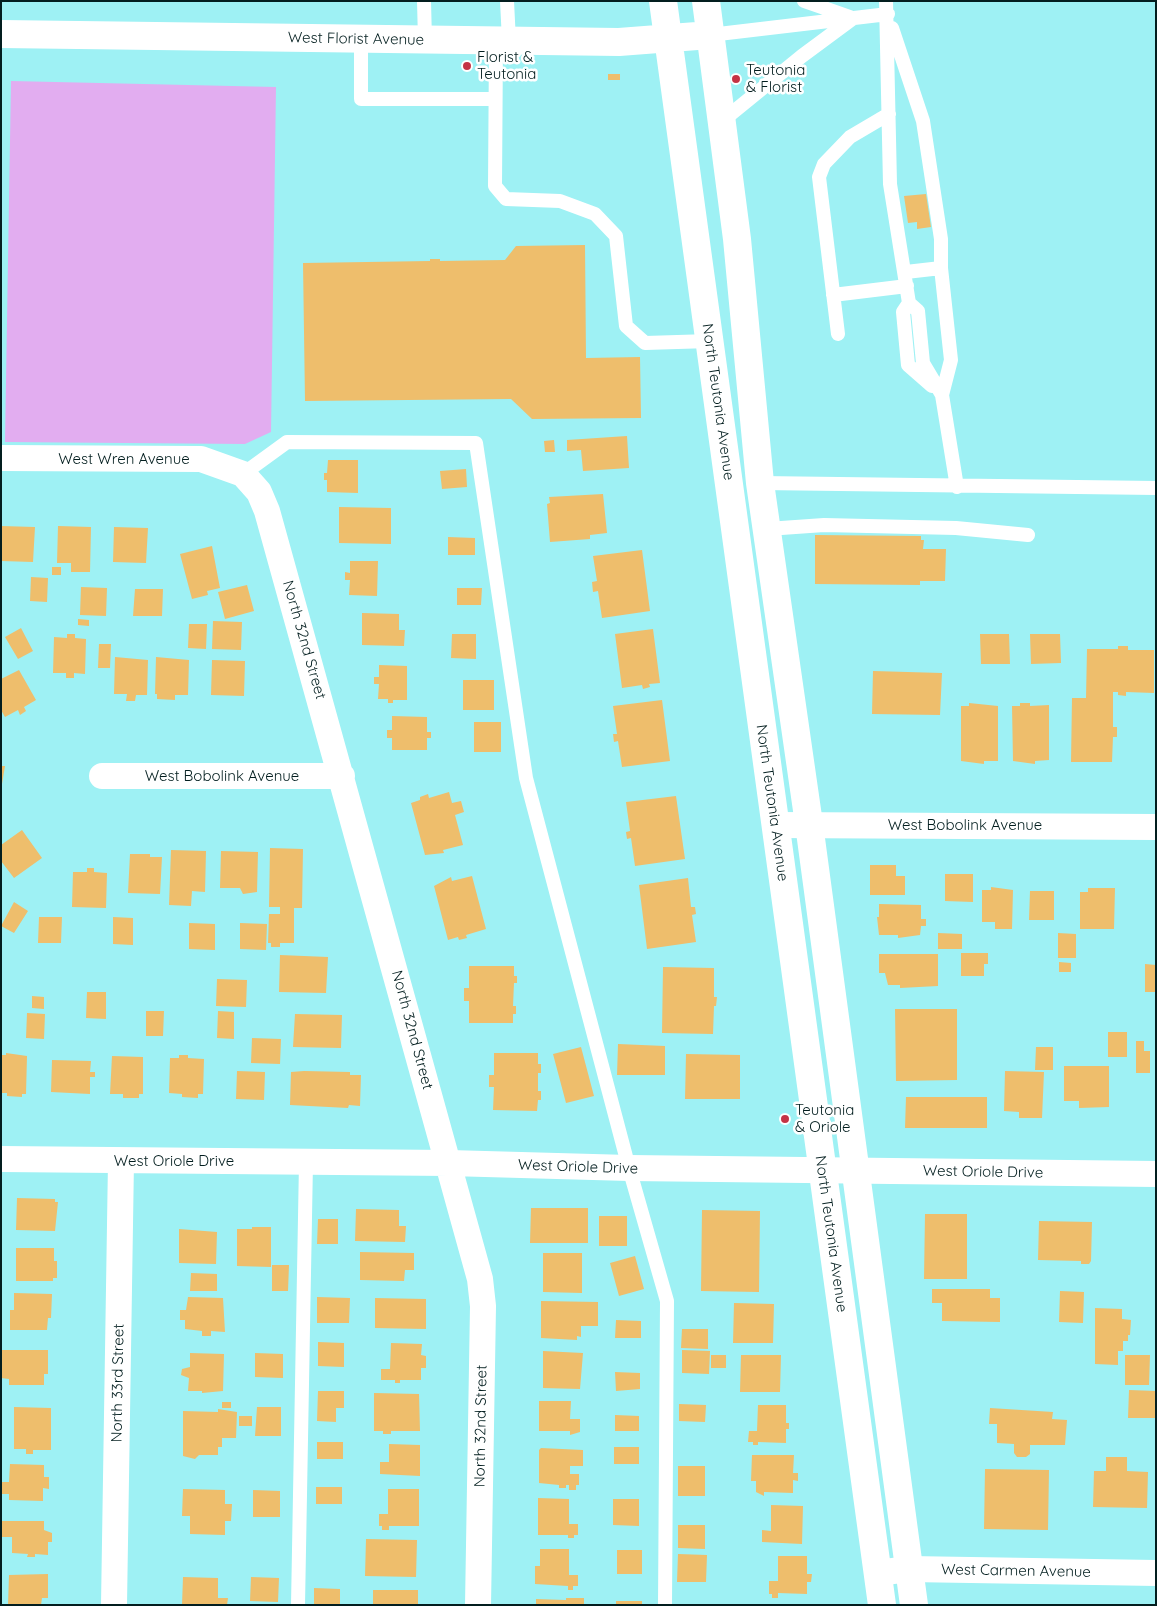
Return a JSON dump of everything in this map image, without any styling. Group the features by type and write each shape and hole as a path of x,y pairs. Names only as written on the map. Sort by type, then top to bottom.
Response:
{"main road":[{"name":"North Teutonia Avenue","path":"663,1 882,1605"},
{"name":"North Teutonia Avenue","path":"706,1 736,239 760,483 809,824 854,1171 914,1605"},
{"name":"West Florist Avenue","path":"1,34 619,42 710,35"}],"street":[{"name":"West Wren Avenue","path":"1,458 201,459 243,474"},
{"name":"North 32nd Street","path":"243,474 259,492 269,516 480,1279 483,1306 478,1605"},
{"name":"West Bobolink Avenue","path":"102,776 342,776"},
{"name":"West Bobolink Avenue","path":"775,825 1156,827"},
{"name":"West Oriole Drive","path":"1,1159 449,1163 628,1168 1156,1174"},
{"name":"North 33rd Street","path":"114,1605 121,1160"},
{"name":"West Carmen Avenue","path":"878,1573 909,1569 1156,1573"}],"lane":[{"path":"424,1 425,40"},
{"path":"507,1 495,99 495,186 506,199 560,201 595,214 616,236 626,326 645,343 710,341"},
{"path":"804,1 853,18"},
{"path":"710,35 853,18 887,8"},
{"path":"887,8 890,184 909,303 918,311 923,363 942,395 957,487"},
{"path":"887,8 923,121 941,239 941,268 951,360 942,395"},
{"path":"721,122 802,56 853,18"},
{"path":"361,39 361,99 495,99"},
{"path":"838,334 819,177 824,164 844,142 889,114"},
{"path":"833,295 906,279 941,268"},
{"path":"243,474 287,442 476,443 526,778 628,1168 667,1301 666,1605"},
{"path":"760,483 957,487 1156,488"},
{"path":"767,529 824,526 956,528 1028,535"},
{"path":"298,1605 306,1162"}],"shaded area":[{"path":"11,81 276,87 271,432 245,444 5,442"}],"building":[{"path":"608,74 620,74 620,80 608,80"},
{"path":"926,194 931,227 917,229 917,222 908,223 904,196"},
{"path":"585,245 586,358 640,357 641,418 532,419 511,399 305,401 303,263 430,261 430,259 440,259 440,261 505,260 516,246"},
{"path":"627,436 629,468 583,471 581,450 567,451 567,440"},
{"path":"554,440 555,452 545,452 544,441"},
{"path":"328,460 358,460 358,493 327,492 327,480 324,480 324,473 327,473"},
{"path":"466,469 467,487 442,489 440,471"},
{"path":"603,494 607,533 590,535 590,539 550,542 547,504 550,503 549,497"},
{"path":"339,507 391,508 391,544 339,543"},
{"path":"1,526 35,527 33,562 1,561"},
{"path":"58,526 91,527 90,572 71,572 71,563 57,563"},
{"path":"114,527 148,528 146,563 113,562"},
{"path":"815,535 921,536 921,540 924,540 923,549 946,549 945,581 920,581 920,585 815,584"},
{"path":"448,537 475,538 475,555 448,555"},
{"path":"212,546 220,588 207,591 208,595 192,599 180,554"},
{"path":"642,550 650,611 602,618 598,591 593,592 592,582 597,581 593,556"},
{"path":"350,561 378,561 377,596 349,595 350,580 345,580 345,572 350,573"},
{"path":"52,567 61,567 61,575 52,575"},
{"path":"31,577 48,578 47,602 30,601"},
{"path":"247,585 254,611 225,619 218,592"},
{"path":"81,587 107,588 106,616 80,615"},
{"path":"457,588 482,588 481,605 457,605"},
{"path":"135,589 163,589 162,616 133,616"},
{"path":"362,613 399,614 399,630 405,630 404,646 362,645"},
{"path":"78,619 89,620 89,626 78,625"},
{"path":"213,621 242,622 241,650 212,649"},
{"path":"189,624 207,624 206,649 188,648"},
{"path":"21,628 33,651 18,659 5,637"},
{"path":"653,629 660,683 649,684 650,687 643,689 642,685 622,688 615,634"},
{"path":"67,634 75,634 75,638 86,639 85,674 74,673 74,678 66,678 66,673 53,673 54,637 67,638"},
{"path":"452,634 476,634 476,659 451,658"},
{"path":"980,634 1009,634 1010,664 981,664"},
{"path":"1030,634 1060,634 1061,663 1031,664"},
{"path":"99,644 111,644 110,668 98,668"},
{"path":"1118,646 1128,646 1128,650 1154,650 1154,693 1126,692 1126,696 1113,692 1113,727 1117,727 1117,737 1113,737 1112,762 1071,762 1072,698 1086,698 1087,649 1118,649"},
{"path":"115,657 148,660 147,695 136,695 135,701 126,701 127,694 114,694"},
{"path":"156,657 189,660 188,695 175,695 175,700 157,699 157,694 155,694"},
{"path":"212,660 245,661 244,696 211,695"},
{"path":"379,665 407,666 407,700 393,700 393,703 388,703 388,699 378,699 379,684 374,684 374,677 379,677"},
{"path":"19,670 36,700 24,707 26,711 20,715 18,710 5,717 1,710 1,679"},
{"path":"873,671 942,673 940,715 872,714"},
{"path":"463,680 494,680 494,710 463,710"},
{"path":"662,700 670,761 622,767 618,741 614,742 613,734 617,734 613,706"},
{"path":"969,703 998,706 998,761 984,761 984,764 961,761 961,706 969,706"},
{"path":"1020,703 1030,703 1030,706 1049,705 1049,760 1035,761 1035,764 1013,761 1012,706 1020,706"},
{"path":"392,716 427,717 427,732 431,732 431,738 427,738 427,750 392,750 392,738 387,738 387,730 392,730"},
{"path":"474,722 501,722 501,752 474,752"},
{"path":"1,766 5,766 2,784 1,784"},
{"path":"449,792 452,803 461,801 464,812 455,815 463,845 443,850 444,853 425,855 411,803 420,800 420,797 428,794 429,798"},
{"path":"676,796 685,859 635,866 631,838 627,839 626,832 630,831 626,802"},
{"path":"22,830 42,858 14,878 1,861 1,845"},
{"path":"270,848 303,849 302,908 294,908 294,943 280,943 280,947 271,947 271,943 268,943 269,914 280,914 280,907 269,907"},
{"path":"171,850 206,851 205,892 192,891 191,906 169,905"},
{"path":"221,851 258,852 257,892 243,894 240,888 220,888"},
{"path":"130,854 150,854 150,857 162,857 160,894 128,893"},
{"path":"870,865 896,865 896,876 905,876 905,895 870,895"},
{"path":"87,868 94,868 94,872 107,873 106,908 72,907 73,872 87,872"},
{"path":"945,874 973,874 973,902 945,901"},
{"path":"472,876 486,929 466,935 467,938 459,940 458,937 448,940 434,886 451,877 452,881"},
{"path":"688,878 691,907 695,907 696,914 692,915 696,942 647,949 639,885"},
{"path":"991,887 1013,890 1012,929 995,929 995,922 982,922 982,890 991,890"},
{"path":"1088,888 1115,888 1114,929 1080,929 1080,892 1088,892"},
{"path":"1030,891 1054,891 1054,920 1029,920"},
{"path":"14,902 28,911 14,933 1,926"},
{"path":"879,904 921,905 921,919 926,919 926,926 921,926 920,935 898,938 898,935 879,935 877,917 879,917"},
{"path":"39,917 62,917 61,943 38,943"},
{"path":"113,917 133,918 133,945 113,944"},
{"path":"189,923 215,924 215,950 189,949"},
{"path":"240,923 267,924 266,950 240,949"},
{"path":"938,933 962,934 962,949 938,949"},
{"path":"1058,933 1076,934 1076,958 1058,958"},
{"path":"961,953 988,953 988,964 984,964 984,976 961,976"},
{"path":"879,954 938,954 938,986 900,988 900,985 888,985 885,973 879,973"},
{"path":"280,955 328,957 326,993 279,992"},
{"path":"1059,962 1071,963 1071,972 1059,972"},
{"path":"1145,964 1156,965 1156,992 1145,992"},
{"path":"469,966 514,966 514,976 517,976 517,983 514,983 513,1006 516,1006 516,1014 513,1014 513,1023 469,1023 469,1001 464,1001 464,988 469,988"},
{"path":"663,967 714,968 714,997 717,997 716,1006 714,1006 713,1034 662,1033"},
{"path":"217,979 247,980 246,1007 216,1006"},
{"path":"87,992 106,992 106,1019 86,1018"},
{"path":"32,996 44,997 44,1009 32,1008"},
{"path":"895,1009 957,1009 957,1080 896,1081"},
{"path":"146,1011 164,1011 163,1036 146,1036"},
{"path":"218,1011 234,1012 234,1039 217,1038"},
{"path":"27,1013 45,1014 44,1039 26,1038"},
{"path":"295,1014 342,1015 341,1048 293,1047"},
{"path":"1108,1032 1127,1032 1127,1057 1108,1057"},
{"path":"252,1038 281,1039 280,1064 251,1063"},
{"path":"1136,1041 1144,1041 1144,1051 1150,1051 1150,1073 1136,1073"},
{"path":"618,1044 665,1046 665,1075 617,1075"},
{"path":"581,1047 594,1096 566,1103 553,1054"},
{"path":"1036,1047 1053,1047 1053,1070 1035,1070"},
{"path":"6,1053 27,1056 26,1094 22,1094 22,1097 7,1096 7,1093 1,1093 1,1055 6,1055"},
{"path":"494,1053 538,1053 538,1064 541,1064 541,1073 538,1073 538,1091 541,1091 541,1100 538,1100 537,1111 493,1110 494,1087 489,1087 489,1075 494,1075"},
{"path":"686,1054 740,1055 740,1099 685,1099"},
{"path":"179,1055 188,1055 188,1058 204,1059 203,1094 198,1094 198,1098 182,1097 182,1094 169,1093 170,1058 179,1058"},
{"path":"112,1056 143,1057 143,1094 139,1094 139,1098 123,1098 123,1094 110,1094"},
{"path":"52,1060 91,1061 90,1072 95,1072 95,1077 90,1077 90,1094 51,1092"},
{"path":"1064,1066 1109,1066 1109,1107 1079,1108 1079,1101 1064,1101"},
{"path":"237,1071 265,1072 264,1100 236,1099"},
{"path":"1005,1071 1044,1072 1042,1118 1019,1118 1019,1112 1004,1111"},
{"path":"291,1072 350,1072 350,1075 361,1075 360,1106 349,1105 348,1108 290,1105"},
{"path":"906,1097 987,1097 987,1128 905,1128"},
{"path":"17,1198 55,1199 55,1202 58,1202 55,1231 16,1230"},
{"path":"531,1208 588,1208 588,1243 530,1243"},
{"path":"356,1209 399,1210 399,1226 406,1226 405,1242 355,1241"},
{"path":"702,1210 760,1211 759,1292 701,1291"},
{"path":"925,1214 967,1214 967,1279 924,1279"},
{"path":"599,1216 627,1216 627,1246 599,1246"},
{"path":"318,1219 338,1219 338,1244 317,1244"},
{"path":"1039,1221 1092,1222 1091,1261 1089,1264 1081,1264 1081,1261 1038,1260"},
{"path":"252,1227 271,1227 271,1267 237,1266 237,1229 252,1229"},
{"path":"179,1229 217,1232 216,1264 179,1263"},
{"path":"16,1248 54,1248 54,1261 57,1261 57,1278 53,1278 53,1281 16,1281"},
{"path":"360,1252 414,1253 414,1270 405,1270 404,1281 360,1280"},
{"path":"543,1253 582,1253 582,1293 543,1292"},
{"path":"635,1256 644,1289 619,1296 610,1263"},
{"path":"272,1265 289,1265 288,1291 272,1291"},
{"path":"191,1273 217,1274 217,1291 190,1291"},
{"path":"932,1289 990,1289 990,1298 1000,1298 1000,1322 942,1321 942,1303 932,1303"},
{"path":"1060,1291 1084,1292 1083,1323 1059,1322"},
{"path":"14,1293 52,1294 51,1318 48,1318 47,1330 10,1330 10,1310 14,1310"},
{"path":"188,1297 223,1298 225,1332 211,1331 211,1336 202,1336 202,1331 185,1329 185,1320 180,1320 180,1310 186,1310"},
{"path":"317,1297 350,1298 349,1323 317,1323"},
{"path":"375,1298 426,1299 426,1329 375,1328"},
{"path":"541,1301 598,1302 598,1326 581,1326 581,1337 577,1336 577,1340 541,1338"},
{"path":"734,1303 774,1304 773,1343 733,1343"},
{"path":"1095,1308 1122,1309 1122,1319 1131,1320 1128,1341 1123,1341 1123,1351 1118,1351 1118,1365 1095,1364"},
{"path":"616,1320 641,1321 641,1338 615,1338"},
{"path":"682,1329 708,1329 708,1349 681,1348"},
{"path":"318,1342 344,1343 344,1367 318,1366"},
{"path":"391,1343 422,1344 421,1355 426,1356 426,1368 421,1368 421,1380 400,1380 400,1383 395,1383 395,1380 381,1380 381,1369 390,1369"},
{"path":"1,1350 48,1350 48,1374 44,1374 44,1385 9,1385 9,1379 1,1378"},
{"path":"682,1350 710,1351 709,1374 682,1373"},
{"path":"543,1351 583,1353 580,1389 543,1388"},
{"path":"190,1353 224,1354 223,1391 202,1393 202,1391 188,1391 189,1378 181,1375 182,1369 190,1367"},
{"path":"255,1353 283,1354 283,1378 255,1377"},
{"path":"711,1355 726,1355 726,1368 711,1368"},
{"path":"741,1355 781,1355 780,1392 740,1392"},
{"path":"1125,1355 1150,1355 1149,1385 1125,1385"},
{"path":"615,1372 640,1373 640,1389 616,1391"},
{"path":"1129,1390 1156,1391 1156,1418 1128,1418"},
{"path":"318,1391 344,1391 344,1408 336,1408 336,1422 317,1421"},
{"path":"374,1393 419,1394 420,1431 391,1431 391,1434 383,1434 383,1431 374,1431"},
{"path":"539,1401 571,1401 570,1419 580,1419 580,1432 570,1435 570,1431 539,1431"},
{"path":"222,1402 231,1402 231,1408 222,1408"},
{"path":"679,1404 706,1405 705,1422 679,1421"},
{"path":"758,1405 786,1405 786,1423 789,1423 789,1429 786,1429 786,1443 758,1442 758,1445 753,1445 753,1442 748,1442 749,1431 757,1431"},
{"path":"14,1407 51,1408 51,1450 33,1450 33,1454 26,1454 26,1449 14,1449"},
{"path":"257,1407 281,1407 281,1436 255,1436"},
{"path":"990,1408 1053,1412 1052,1419 1067,1420 1065,1445 1030,1445 1030,1454 1026,1457 1017,1457 1014,1453 1014,1444 997,1443 997,1424 989,1424"},
{"path":"218,1409 237,1412 236,1438 222,1438 222,1447 218,1447 218,1455 199,1455 195,1459 183,1456 183,1411 218,1412"},
{"path":"615,1415 639,1416 639,1431 615,1431"},
{"path":"239,1416 252,1416 252,1426 239,1426"},
{"path":"317,1442 343,1442 343,1459 317,1459"},
{"path":"389,1444 420,1445 420,1476 380,1474 380,1462 389,1462"},
{"path":"614,1447 639,1447 639,1464 614,1464"},
{"path":"541,1448 583,1450 583,1466 570,1466 570,1474 579,1474 579,1485 576,1485 576,1490 569,1490 569,1485 566,1485 566,1488 559,1488 559,1485 539,1483 539,1450"},
{"path":"752,1455 794,1455 793,1473 798,1473 798,1481 793,1480 793,1493 764,1492 764,1496 756,1492 756,1481 751,1481"},
{"path":"1106,1457 1127,1457 1127,1471 1148,1472 1147,1508 1093,1507 1094,1471 1106,1471"},
{"path":"10,1464 44,1465 44,1477 49,1477 49,1489 43,1488 43,1501 9,1500 9,1494 1,1494 1,1482 9,1482"},
{"path":"678,1466 705,1466 705,1496 678,1496"},
{"path":"985,1469 1049,1470 1048,1530 984,1529"},
{"path":"316,1487 342,1487 342,1504 316,1504"},
{"path":"183,1489 225,1490 225,1504 232,1504 231,1521 225,1521 225,1535 190,1534 190,1516 182,1516"},
{"path":"388,1489 419,1489 419,1526 389,1526 389,1530 382,1530 382,1526 379,1526 379,1514 388,1514"},
{"path":"253,1490 280,1491 280,1517 253,1517"},
{"path":"538,1498 569,1499 569,1524 578,1524 578,1535 574,1535 574,1538 568,1538 568,1535 538,1535"},
{"path":"613,1499 639,1499 639,1526 613,1525"},
{"path":"771,1505 803,1506 802,1544 762,1542 762,1530 771,1531"},
{"path":"1,1521 44,1521 44,1530 52,1533 52,1542 48,1542 48,1555 35,1554 35,1557 27,1557 28,1554 12,1553 12,1537 1,1537"},
{"path":"678,1525 705,1525 705,1549 678,1548"},
{"path":"366,1539 417,1540 416,1577 365,1576"},
{"path":"540,1549 569,1549 569,1575 578,1575 578,1586 573,1586 573,1590 568,1590 568,1586 535,1584 535,1566 540,1566"},
{"path":"617,1550 642,1550 642,1574 617,1574"},
{"path":"678,1554 707,1555 706,1582 677,1582"},
{"path":"778,1556 807,1556 807,1574 812,1574 811,1582 807,1582 807,1594 778,1593 778,1598 772,1598 772,1594 769,1594 769,1581 778,1581"},
{"path":"48,1574 48,1598 42,1598 41,1605 8,1605 9,1575"},
{"path":"183,1577 218,1578 218,1598 228,1598 227,1605 182,1605"},
{"path":"251,1577 279,1578 278,1602 250,1601"},
{"path":"314,1588 340,1589 340,1605 314,1605"},
{"path":"373,1590 418,1590 418,1605 373,1605"},
{"path":"566,1598 584,1598 584,1605 536,1605 536,1599 566,1600"},
{"path":"616,1601 642,1601 642,1605 616,1605"}],"place":[{"name":"Florist & Teutonia","path":"467,66"},
{"name":"Teutonia & Florist","path":"736,79"},
{"name":"Teutonia & Oriole","path":"785,1119"}]}
